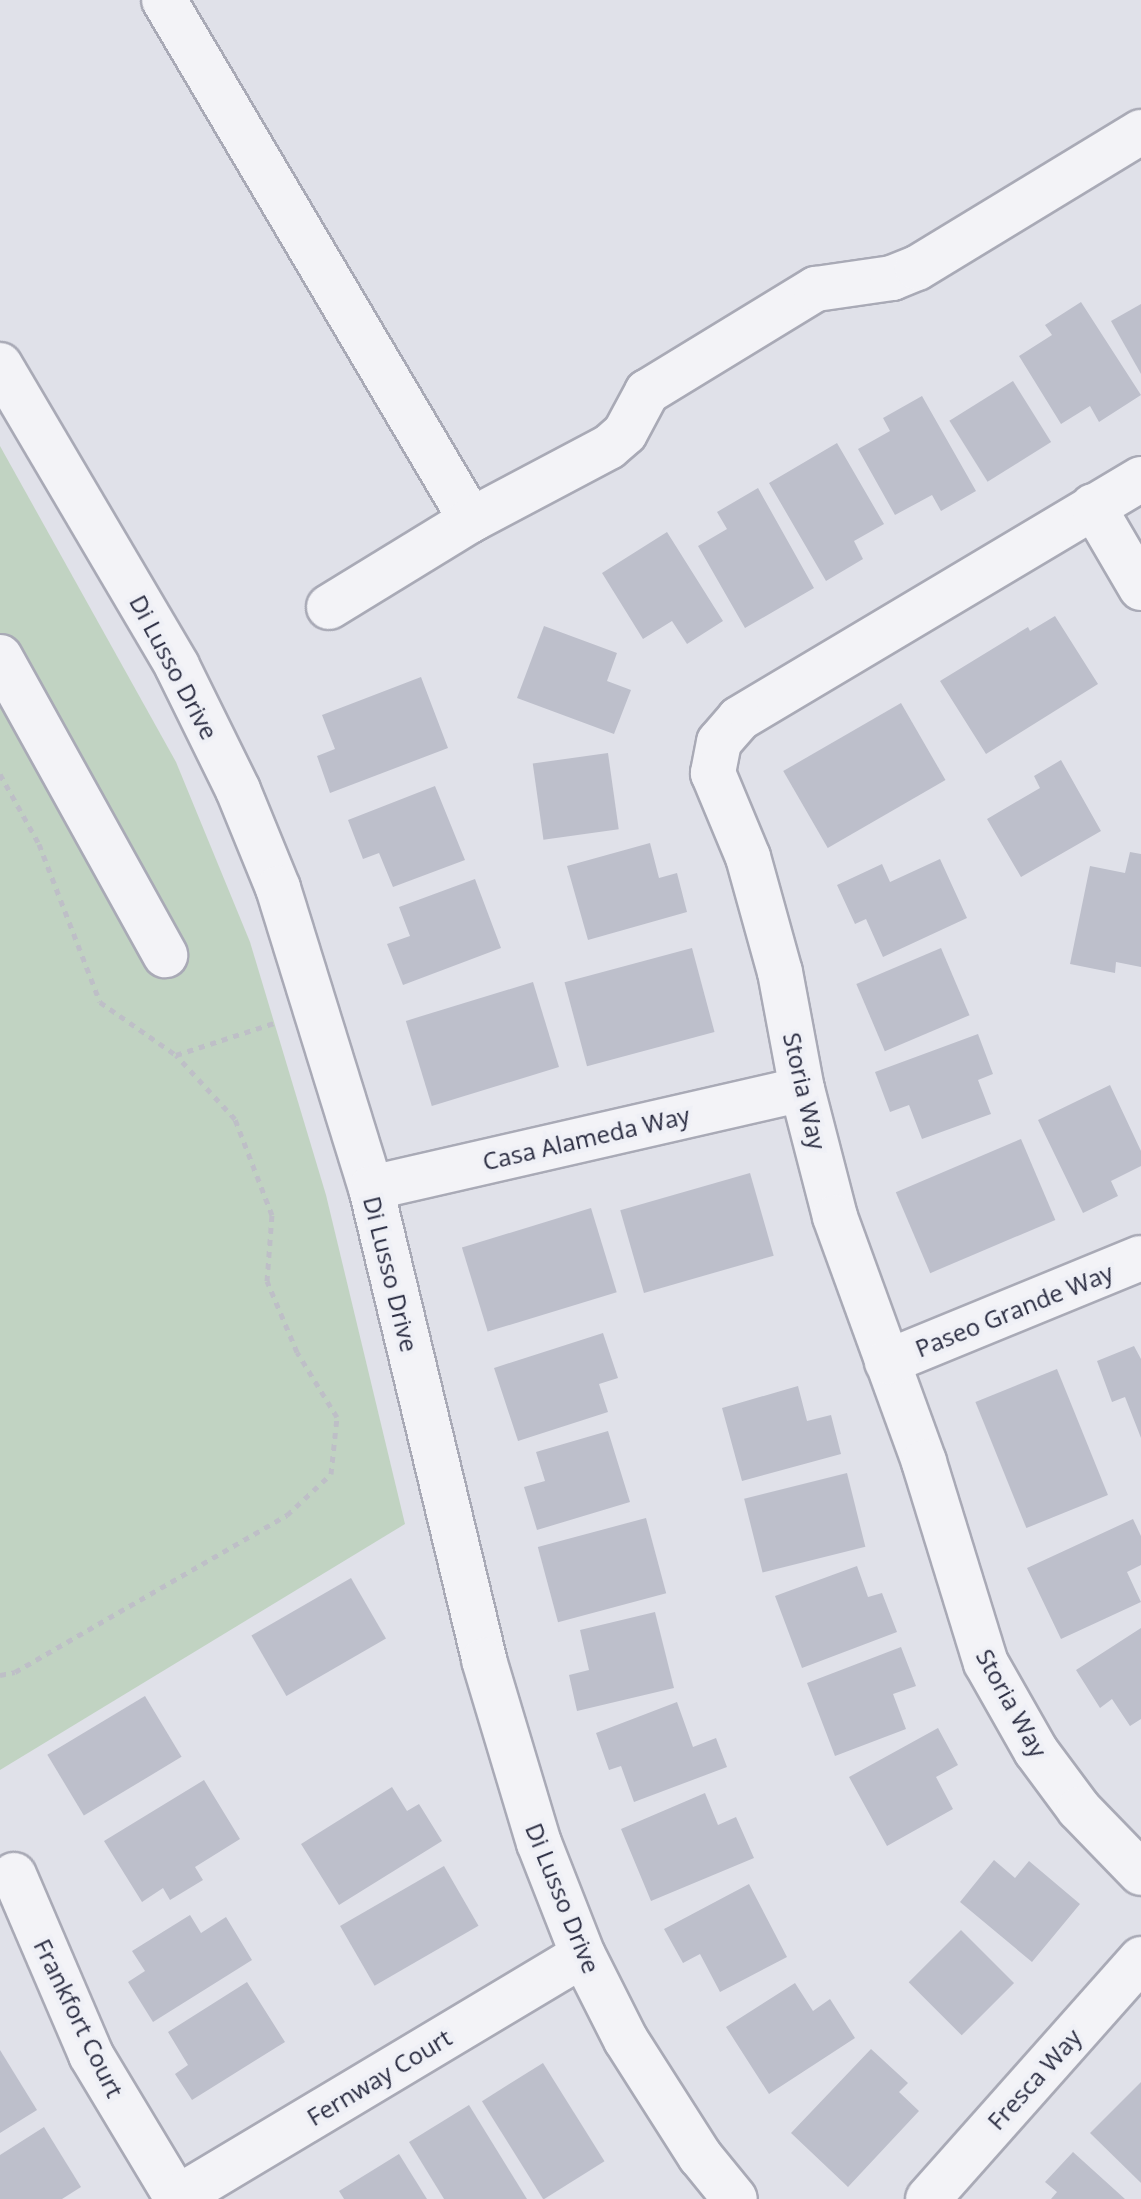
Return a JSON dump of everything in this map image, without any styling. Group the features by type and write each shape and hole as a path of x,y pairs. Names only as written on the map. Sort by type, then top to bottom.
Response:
{"street":[{"path":"164,0 471,520"},
{"path":"329,607 471,520 609,447 625,433 647,392 816,289 837,282 892,278 917,268 1141,132"},
{"name":"Di Lusso Drive","path":"0,365 177,666 238,790 304,963 371,1188 512,1762 583,1955 626,2040 700,2156 735,2199"},
{"name":"Storia Way","path":"1141,479 739,719 719,742 713,773 748,857 780,972 802,1089 835,1217 924,1462 986,1663 1036,1751 1079,1809 1141,1873"},
{"path":"1093,506 1141,588"},
{"path":"0,657 165,955"},
{"name":"Casa Alameda Way","path":"371,1188 802,1089"},
{"name":"Paseo Grande Way","path":"887,1362 1141,1258"},
{"name":"Frankfort Court","path":"14,1875 91,2055 176,2198"},
{"name":"Fernway Court","path":"176,2198 583,1955"},
{"name":"Fresca Way","path":"928,2199 1141,1959"}],"path":[{"path":"0,774 39,844 100,1002 176,1055 235,1119 272,1215 267,1281 297,1352 337,1417 331,1474 287,1515 15,1672 0,1675"},
{"path":"176,1055 274,1023"}],"green space":[{"path":"0,446 176,762 250,942 326,1195 405,1524 0,1770"}],"building":[{"path":"1081,302 1141,395 1099,422 1090,406 1061,424 1019,356 1052,335 1045,325"},
{"path":"1141,304 1141,374 1111,321"},
{"path":"1013,381 1051,442 988,482 949,421"},
{"path":"922,396 976,491 941,511 932,495 895,515 858,449 890,431 883,418"},
{"path":"837,443 884,524 854,541 863,559 826,581 769,483"},
{"path":"758,488 814,588 745,628 698,546 727,529 717,512"},
{"path":"667,532 723,621 687,644 672,621 643,639 602,573"},
{"path":"1055,616 1098,684 986,754 940,681 1028,627 1030,631"},
{"path":"544,626 617,653 607,681 631,690 614,734 517,698"},
{"path":"421,677 448,748 330,793 317,756 335,749 322,715"},
{"path":"901,703 945,780 828,848 783,771"},
{"path":"608,753 619,829 543,840 533,764"},
{"path":"1061,760 1101,831 1021,877 987,819 1040,788 1034,776"},
{"path":"435,786 465,860 393,887 379,853 363,859 348,820"},
{"path":"650,843 659,878 677,873 687,912 588,940 567,866"},
{"path":"1130,852 1141,854 1141,967 1116,962 1115,973 1070,964 1090,866 1125,873"},
{"path":"940,859 967,918 883,957 866,919 855,924 837,885 882,864 890,882"},
{"path":"475,879 501,948 403,985 387,944 410,936 399,907"},
{"path":"692,948 715,1032 587,1066 564,982"},
{"path":"941,948 970,1015 885,1051 856,984"},
{"path":"533,982 559,1067 432,1106 406,1021"},
{"path":"978,1034 993,1074 978,1080 991,1114 922,1139 909,1105 890,1112 875,1072"},
{"path":"1110,1085 1141,1151 1141,1166 1111,1181 1118,1196 1083,1213 1038,1120"},
{"path":"1021,1139 1055,1220 930,1273 896,1192"},
{"path":"750,1173 774,1256 644,1293 620,1210"},
{"path":"591,1208 617,1292 488,1332 462,1247"},
{"path":"603,1333 618,1378 599,1384 608,1412 518,1441 494,1368"},
{"path":"1134,1346 1141,1359 1141,1438 1125,1397 1112,1402 1097,1361"},
{"path":"1057,1369 1108,1495 1026,1528 975,1402"},
{"path":"798,1386 807,1421 831,1415 841,1454 742,1481 722,1408"},
{"path":"608,1431 630,1502 537,1530 524,1487 545,1481 536,1452"},
{"path":"847,1473 865,1547 763,1572 744,1499"},
{"path":"646,1518 666,1593 558,1622 538,1547"},
{"path":"1133,1519 1141,1536 1141,1565 1127,1572 1141,1602 1061,1639 1027,1568"},
{"path":"857,1566 868,1597 882,1593 897,1632 802,1668 775,1596"},
{"path":"351,1578 386,1639 286,1696 251,1636"},
{"path":"655,1612 674,1688 577,1711 569,1675 589,1670 580,1630"},
{"path":"1141,1628 1141,1719 1130,1726 1112,1699 1100,1708 1076,1670"},
{"path":"901,1647 916,1686 893,1694 906,1729 835,1756 807,1683"},
{"path":"145,1696 182,1757 84,1816 47,1755"},
{"path":"677,1702 693,1747 716,1738 727,1767 634,1802 621,1766 609,1770 596,1733"},
{"path":"938,1728 958,1765 936,1777 953,1809 887,1846 849,1777"},
{"path":"204,1780 240,1839 195,1867 203,1880 170,1900 163,1888 142,1902 104,1841"},
{"path":"392,1787 407,1811 419,1804 442,1841 339,1905 301,1844"},
{"path":"705,1793 718,1825 736,1817 754,1858 651,1901 621,1829"},
{"path":"994,1860 1015,1878 1029,1861 1080,1904 1032,1962 960,1902"},
{"path":"444,1866 478,1926 375,1986 340,1926"},
{"path":"749,1884 787,1957 720,1992 700,1954 683,1963 664,1929"},
{"path":"190,1915 201,1933 226,1917 252,1960 153,2022 128,1982 145,1971 132,1951"},
{"path":"961,1930 1014,1983 962,2035 909,1982"},
{"path":"247,1982 285,2042 192,2100 175,2074 188,2065 168,2032"},
{"path":"795,1983 813,2011 830,1999 855,2038 769,2094 726,2027"},
{"path":"871,2049 908,2083 899,2092 919,2111 848,2187 791,2133"},
{"path":"0,2050 37,2110 0,2133"},
{"path":"543,2063 604,2161 543,2199 482,2101"},
{"path":"1141,2082 1141,2183 1090,2133"},
{"path":"469,2105 527,2199 444,2199 409,2142"},
{"path":"44,2127 81,2187 62,2199 0,2199 0,2155"},
{"path":"1073,2152 1125,2199 1051,2199 1057,2192 1045,2182"},
{"path":"399,2154 427,2199 344,2199 339,2191"}]}
